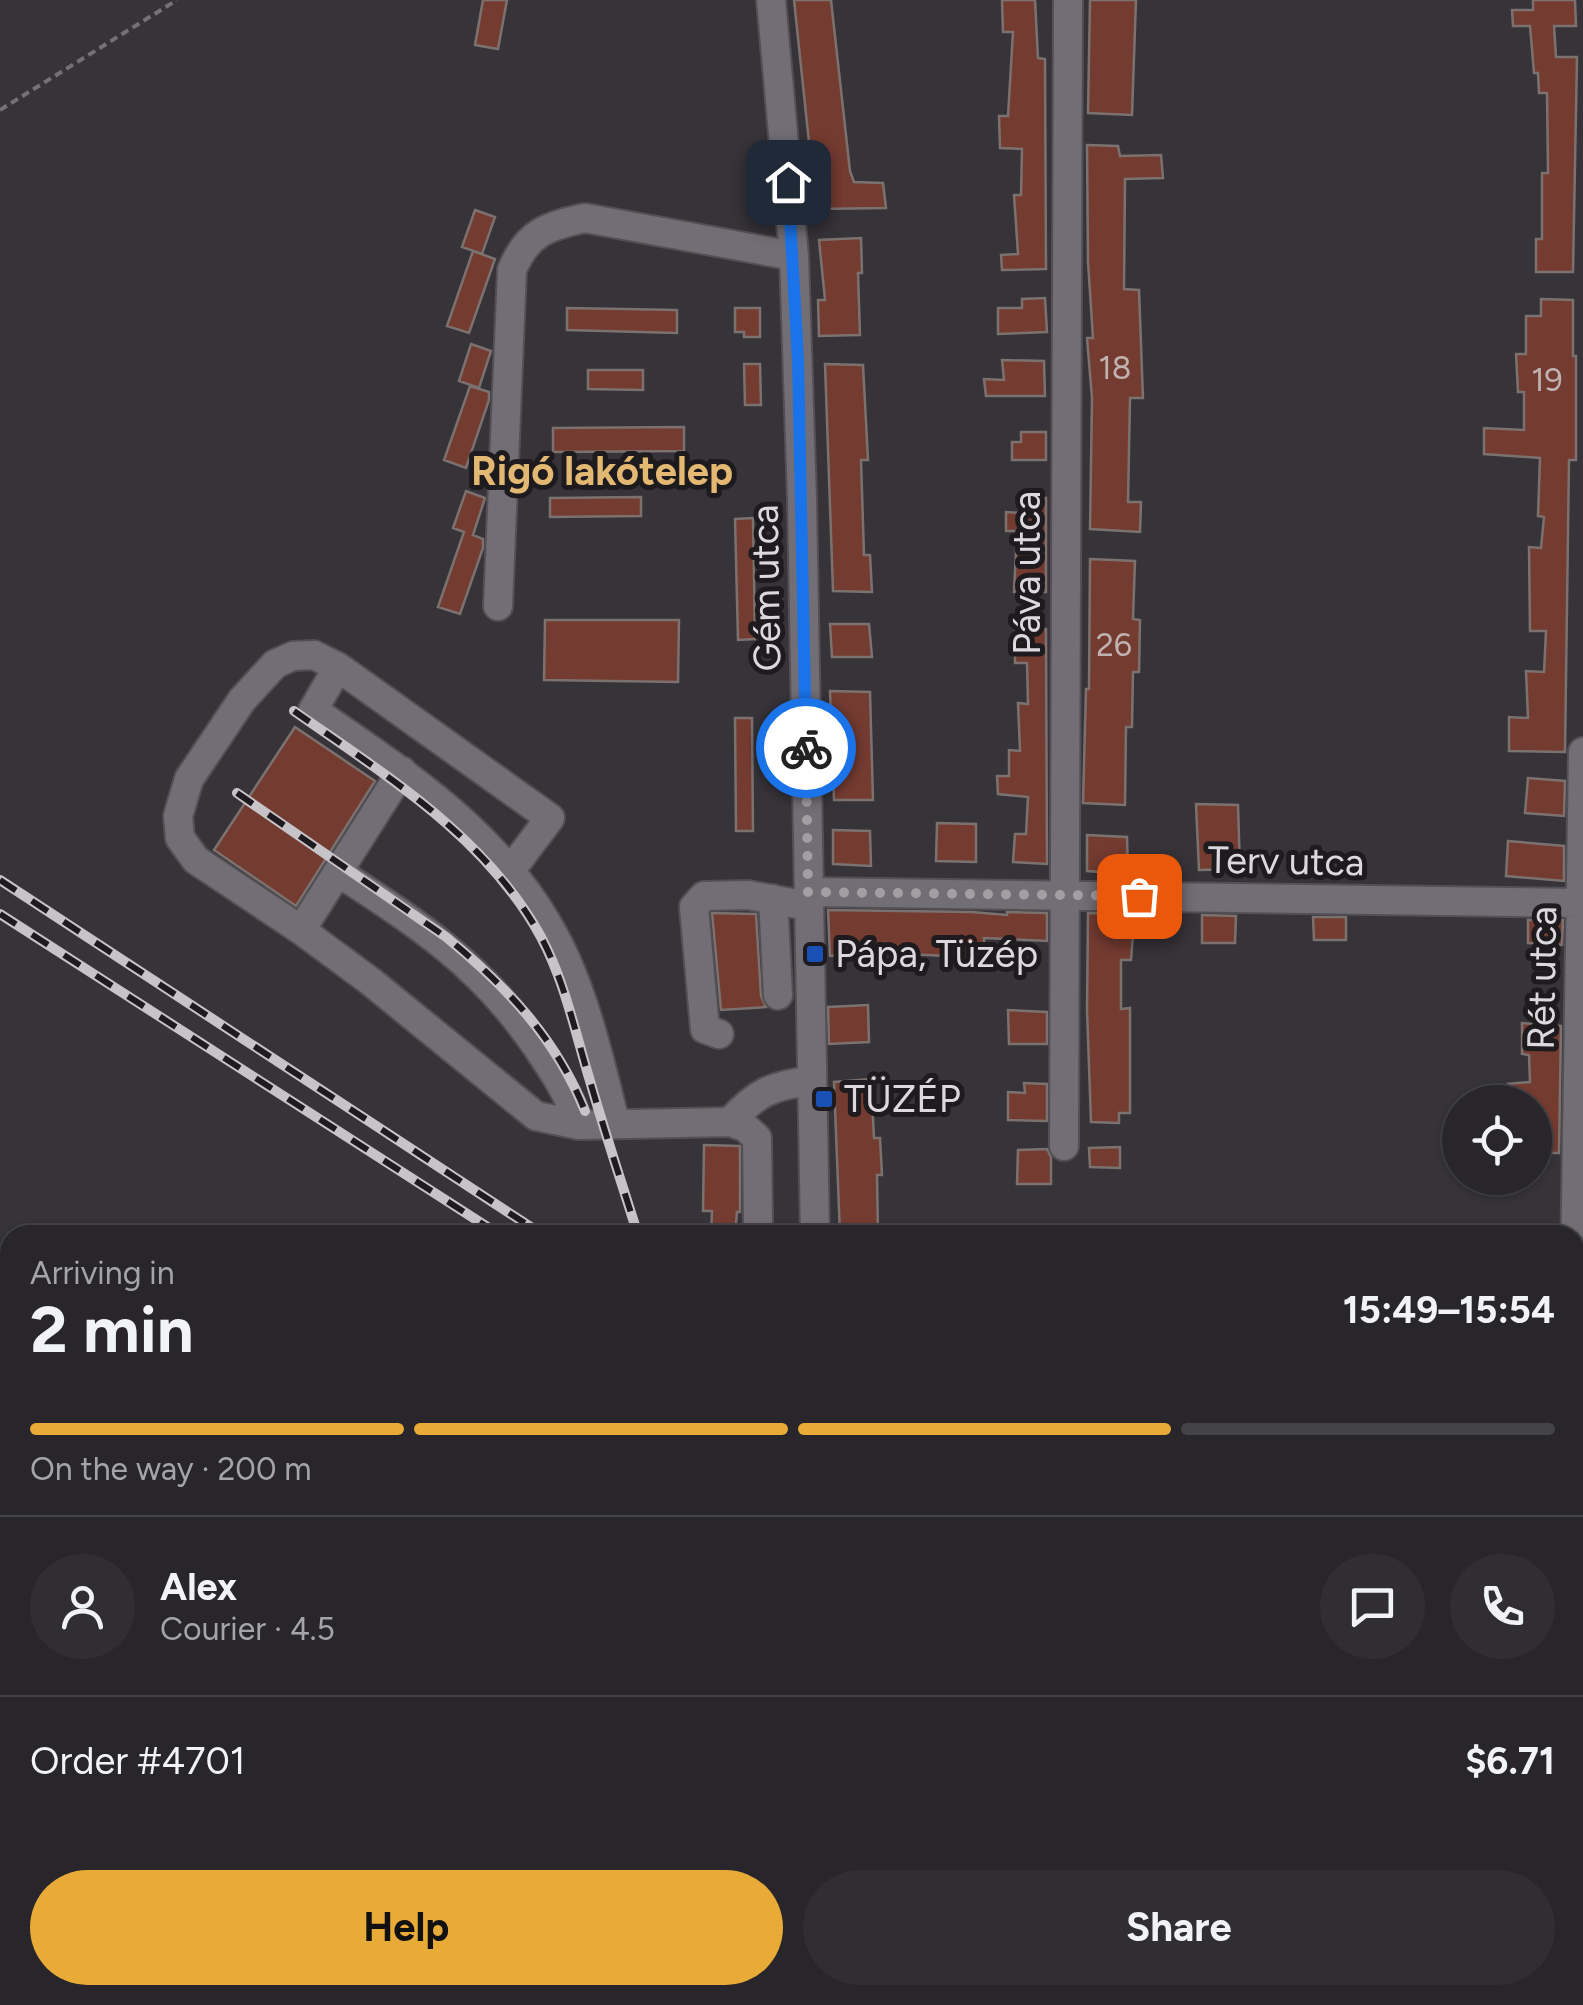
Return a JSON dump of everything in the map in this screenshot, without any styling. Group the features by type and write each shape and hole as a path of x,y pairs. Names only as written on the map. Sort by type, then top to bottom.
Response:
{"street":[{"name":"Gém utca","path":"771,0 794,256 815,1225"},
{"name":"Páva utca","path":"1064,1146 1068,0"},
{"path":"498,606 512,270 521,248 551,225 584,218 794,256"},
{"path":"510,871 550,818 314,655 293,656 275,664 242,700 189,778 178,816 180,838 196,860 302,930 455,1047 536,1116 578,1125 730,1122 745,1127 758,1138 758,1221"},
{"path":"338,668 312,710 442,800 510,871 541,913 565,958 589,1021 615,1122"},
{"name":"Rét utca","path":"1576,1225 1583,752"},
{"path":"302,930 402,770"},
{"path":"338,872 420,926 478,973 509,1007 552,1068 574,1108 578,1125"},
{"name":"Terv utca","path":"718,1034 705,1028 694,907 704,896 748,894 808,899 1062,895 1582,903"},
{"path":"773,899 778,995"},
{"path":"730,1122 746,1103 777,1085 811,1081"}],"path":[{"path":"0,110 177,0"}],"building":[{"path":"483,0 507,0 498,49 475,45"},
{"path":"794,0 831,0 850,171 854,182 883,183 886,208 816,209"},
{"path":"1002,0 1035,0 1038,58 1045,59 1046,269 1002,270 1001,255 1018,254 1014,195 1021,195 1022,149 1000,148 999,116 1008,116 1013,32 1003,32"},
{"path":"1090,0 1136,0 1132,115 1088,113"},
{"path":"1533,0 1575,0 1576,26 1554,26 1556,57 1577,57 1573,272 1536,272 1536,239 1542,239 1542,173 1548,173 1547,93 1539,93 1530,26 1513,26 1512,10 1533,10"},
{"path":"1087,145 1118,146 1120,156 1161,155 1163,178 1125,179 1124,289 1139,290 1143,398 1130,398 1128,502 1141,502 1140,532 1090,529 1092,398 1087,338 1093,338"},
{"path":"475,210 495,217 482,254 462,247"},
{"path":"861,238 860,335 819,336 818,300 825,300 819,240"},
{"path":"473,251 495,259 469,333 447,326"},
{"path":"1045,298 1047,332 998,334 998,308 1022,308 1022,299"},
{"path":"1541,299 1573,300 1576,356 1576,460 1569,460 1565,752 1509,751 1509,717 1528,718 1526,671 1544,672 1546,631 1530,631 1529,547 1541,548 1544,517 1538,516 1540,458 1484,454 1484,428 1524,430 1524,392 1518,392 1516,354 1526,354 1526,316 1541,316"},
{"path":"567,308 677,310 677,333 567,330"},
{"path":"735,308 760,308 760,337 744,337 744,332 735,332"},
{"path":"471,344 491,351 479,388 459,381"},
{"path":"1002,360 1044,361 1045,396 986,396 984,379 1004,380"},
{"path":"744,364 760,364 761,405 745,405"},
{"path":"825,364 863,365 868,460 861,460 864,555 870,555 872,592 833,591"},
{"path":"588,370 643,370 643,390 588,389"},
{"path":"470,386 489,392 489,400 466,468 444,460"},
{"path":"684,427 684,451 553,452 553,428"},
{"path":"1021,432 1046,432 1046,460 1012,460 1012,442 1021,442"},
{"path":"466,491 485,498 473,535 483,539 483,548 460,614 438,607 464,532 453,528"},
{"path":"1021,496 1046,498 1046,592 1014,592 1017,531 1006,531 1006,512 1020,513"},
{"path":"641,497 641,516 550,517 550,498"},
{"path":"753,518 755,639 738,640 735,519"},
{"path":"1090,559 1135,561 1133,619 1140,620 1139,672 1133,672 1132,727 1126,727 1125,805 1083,803"},
{"path":"545,620 679,620 678,682 544,680"},
{"path":"830,624 869,624 872,657 832,657"},
{"path":"1015,628 1046,629 1047,864 1013,862 1015,834 1026,834 1028,797 998,794 997,776 1009,776 1009,750 1020,751 1018,703 1028,704 1027,663 1015,663"},
{"path":"830,691 870,692 873,800 834,800"},
{"path":"735,718 752,718 753,831 736,831"},
{"path":"295,727 375,781 296,906 214,850"},
{"path":"1528,778 1565,781 1564,816 1525,813"},
{"path":"1196,804 1238,805 1240,869 1199,870"},
{"path":"937,823 976,824 976,862 936,861"},
{"path":"833,830 870,831 871,866 833,864"},
{"path":"1087,835 1127,837 1128,874 1087,871"},
{"path":"1508,841 1564,846 1564,881 1506,876"},
{"path":"828,910 1047,913 1047,941 984,938 985,958 888,953 830,956"},
{"path":"712,913 756,914 761,996 766,1007 721,1010"},
{"path":"1088,913 1111,914 1112,936 1133,935 1131,960 1121,960 1121,1009 1130,1008 1130,1113 1119,1113 1119,1123 1091,1122"},
{"path":"1202,915 1236,916 1235,943 1202,943"},
{"path":"1313,917 1346,917 1346,940 1314,940"},
{"path":"1528,920 1563,920 1562,945 1528,943"},
{"path":"868,1005 869,1042 829,1044 828,1007"},
{"path":"1008,1010 1047,1012 1047,1044 1009,1044"},
{"path":"1522,1023 1561,1026 1559,1153 1552,1153 1552,1085 1508,1085 1530,1082 1529,1055 1522,1054"},
{"path":"871,1079 874,1138 880,1138 882,1175 877,1175 878,1225 840,1225 834,1082"},
{"path":"1024,1083 1047,1084 1047,1121 1008,1120 1008,1092 1025,1093"},
{"path":"704,1145 740,1146 740,1212 736,1225 711,1225 712,1211 703,1211"},
{"path":"1120,1147 1120,1168 1090,1167 1089,1148"},
{"path":"1047,1149 1051,1157 1051,1184 1017,1184 1018,1150"}],"railway":[{"path":"294,711 431,810 492,868 518,901 541,937 563,989 635,1225"},
{"path":"237,793 446,937 489,975 544,1037 585,1111"},
{"path":"0,880 528,1225"},
{"path":"0,914 484,1225"}],"way so far":[{"path":"806,748 808,892 1139,896"}],"place":[{"name":"Pápa, Tüzép","path":"815,954"},
{"name":"TÜZÉP","path":"824,1099"}],"district":[{"name":"Rigó lakótelep","path":"602,471"}],"route":[{"path":"788,182 798,360 806,748"}]}
